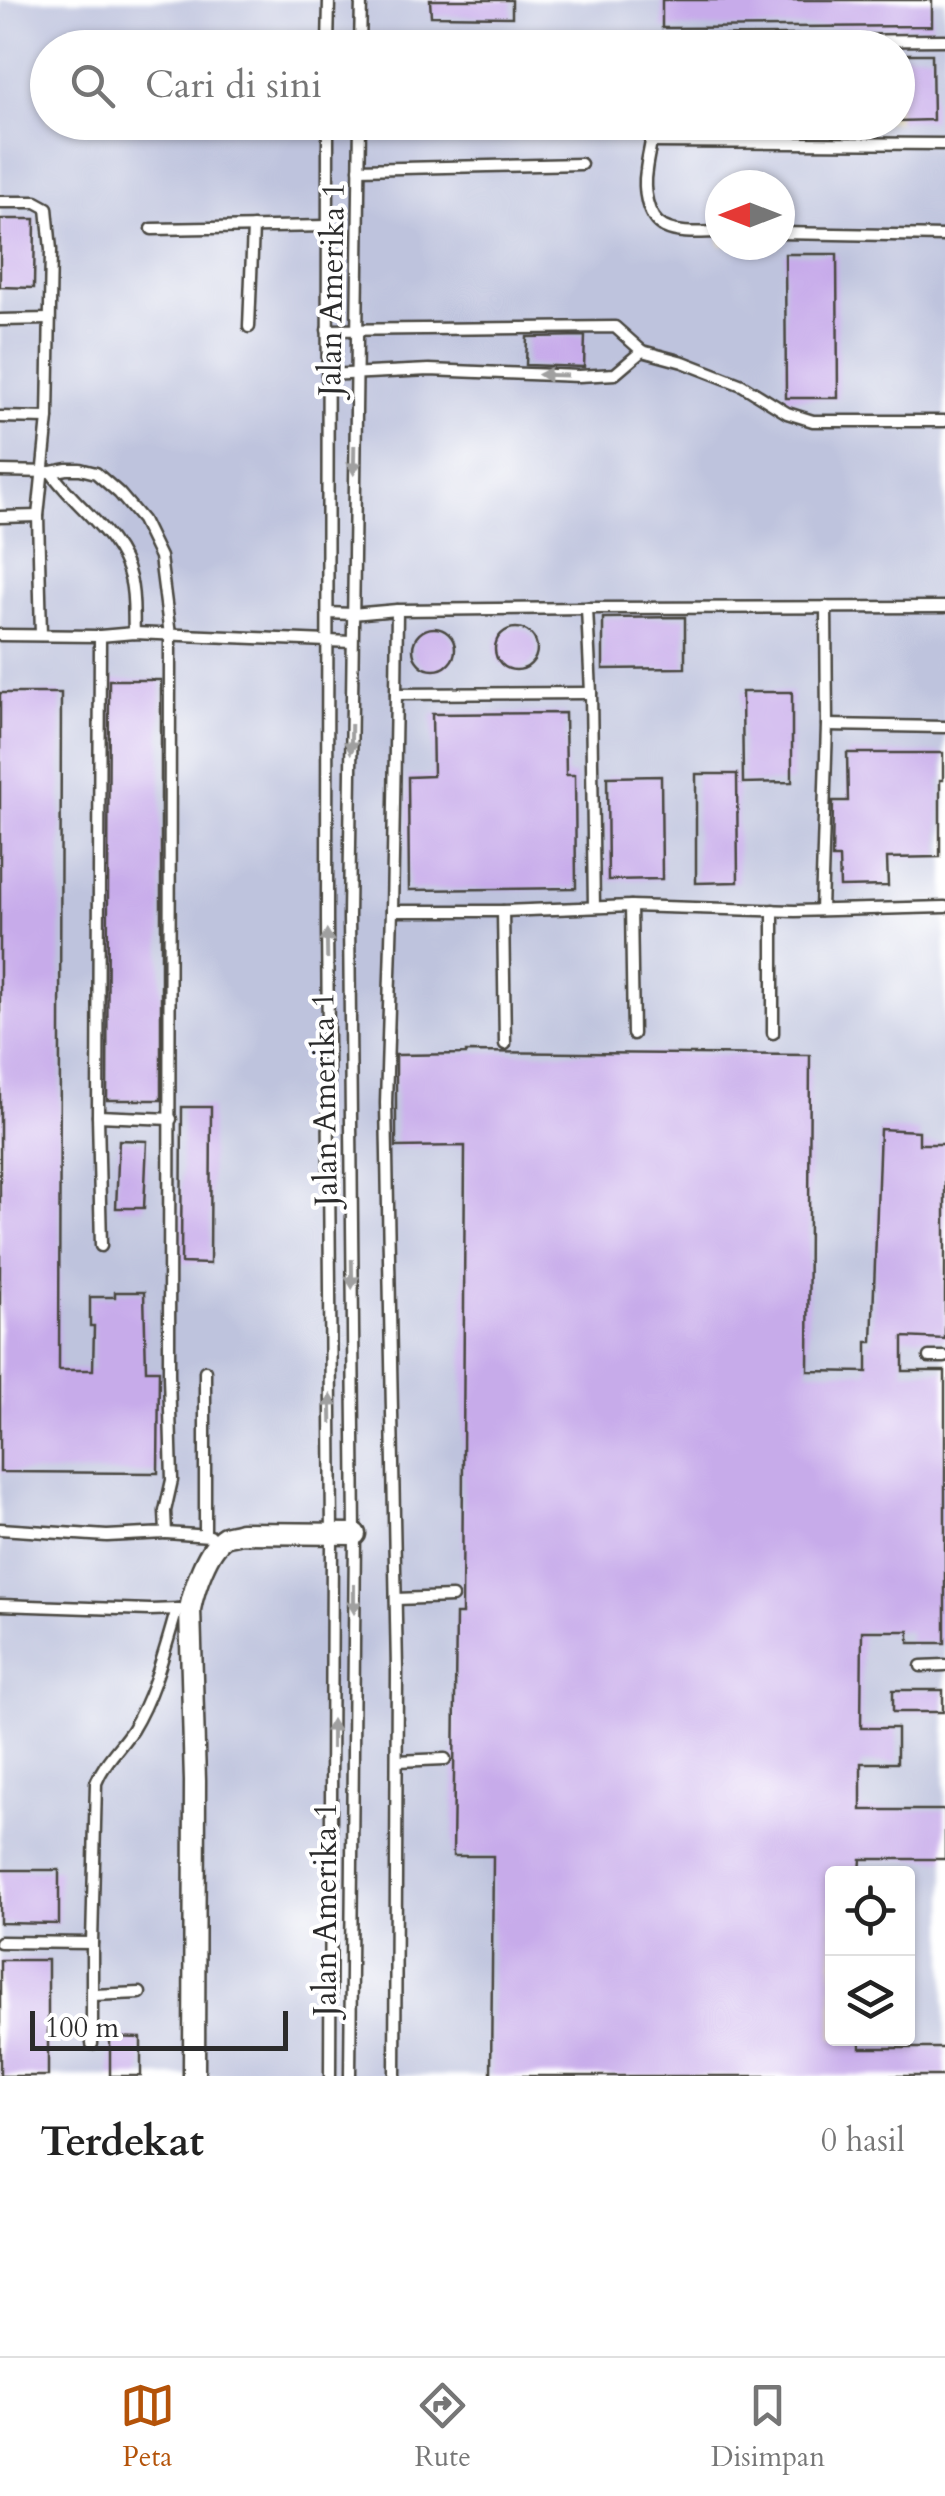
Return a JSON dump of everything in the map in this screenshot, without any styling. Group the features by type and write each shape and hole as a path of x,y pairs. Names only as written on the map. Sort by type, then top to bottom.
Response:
{"street":[{"path":"194,2076 196,1780 184,1609 215,1536 354,1534"}],"lane":[{"path":"328,30 329,0"},
{"path":"360,30 361,0"},
{"path":"915,40 945,40"},
{"name":"Jalan Amerika 1","path":"328,140 330,2076"},
{"name":"Jalan Amerika 1","path":"350,2076 354,1534 348,917 360,140"},
{"path":"705,232 663,227 652,216 644,176 652,142 945,144"},
{"path":"360,169 582,164"},
{"path":"0,202 36,202 48,208 52,250 46,471 38,516 41,635"},
{"path":"152,229 326,226"},
{"path":"249,327 253,227"},
{"path":"795,233 945,236"},
{"path":"0,320 49,319"},
{"path":"326,330 615,327 642,351 742,385 786,414 813,420 945,421"},
{"path":"327,375 429,370 615,374 642,351"},
{"path":"0,417 48,418"},
{"path":"0,470 67,468 96,472 142,520 160,557 170,635 172,1480 165,1511 166,1533"},
{"path":"46,471 111,540 124,560 131,579 134,633"},
{"path":"0,517 38,516"},
{"path":"821,910 826,607"},
{"path":"328,613 945,607"},
{"path":"587,608 594,907"},
{"path":"396,2076 396,1599 386,1102 397,610"},
{"path":"0,636 134,633 352,642"},
{"path":"100,636 101,1246"},
{"path":"396,694 591,693"},
{"path":"827,726 945,727"},
{"path":"392,911 630,906 772,910 945,907"},
{"path":"630,906 634,1034"},
{"path":"772,910 773,1034"},
{"path":"503,911 505,1044"},
{"path":"98,1116 170,1119"},
{"path":"928,1357 945,1357"},
{"path":"0,1529 107,1536 215,1536 204,1371"},
{"path":"396,1599 452,1597"},
{"path":"0,1605 184,1609 133,1728 101,1769 96,1783 92,2044"},
{"path":"921,1666 945,1665"},
{"path":"397,1760 445,1759"},
{"path":"0,1942 92,1943"},
{"path":"93,1995 140,1993"}],"shaded area":[{"path":"0,0 945,0 945,2076 0,2076"}],"building":[{"path":"430,0 512,0 512,17 431,16"},
{"path":"662,0 932,0 932,26 662,28"},
{"path":"915,54 932,54 933,120 915,121"},
{"path":"0,219 35,219 34,288 0,287"},
{"path":"795,254 837,254 838,398 786,398 785,260 795,260"},
{"path":"585,336 584,367 526,365 527,337"},
{"path":"685,617 685,668 603,669 603,618"},
{"path":"434,628 449,634 455,649 449,664 434,670 419,664 413,649 419,634"},
{"path":"516,628 531,634 537,649 531,664 516,670 501,664 495,649 501,634"},
{"path":"109,680 161,680 161,1100 107,1100"},
{"path":"742,692 792,692 792,782 743,783"},
{"path":"0,693 61,693 59,1370 93,1370 90,1297 144,1292 146,1370 159,1370 158,1473 0,1472"},
{"path":"565,713 566,775 575,775 576,888 409,890 408,777 433,776 432,714"},
{"path":"847,753 943,753 940,857 887,858 888,886 840,887 839,858 832,858 833,801 848,801"},
{"path":"696,774 737,774 738,882 696,883"},
{"path":"661,776 662,879 608,880 607,777"},
{"path":"396,1055 810,1055 808,1371 867,1372 867,1342 872,1342 880,1129 919,1131 919,1144 945,1144 945,1339 903,1337 903,1371 945,1371 945,1643 909,1643 909,1631 862,1631 861,1728 897,1728 897,1763 861,1763 861,1810 945,1810 945,1859 861,1859 861,1866 825,1866 825,2046 945,2048 945,2076 491,2076 493,1856 453,1856 456,1614 462,1614 465,1146 396,1147"},
{"path":"182,1107 211,1107 210,1264 181,1263"},
{"path":"119,1140 147,1141 144,1208 116,1208"},
{"path":"893,1690 943,1690 943,1712 893,1712"},
{"path":"0,1870 59,1870 59,1924 0,1923"},
{"path":"0,1960 48,1960 48,2076 0,2076"},
{"path":"110,2037 141,2038 141,2076 110,2076"}]}
